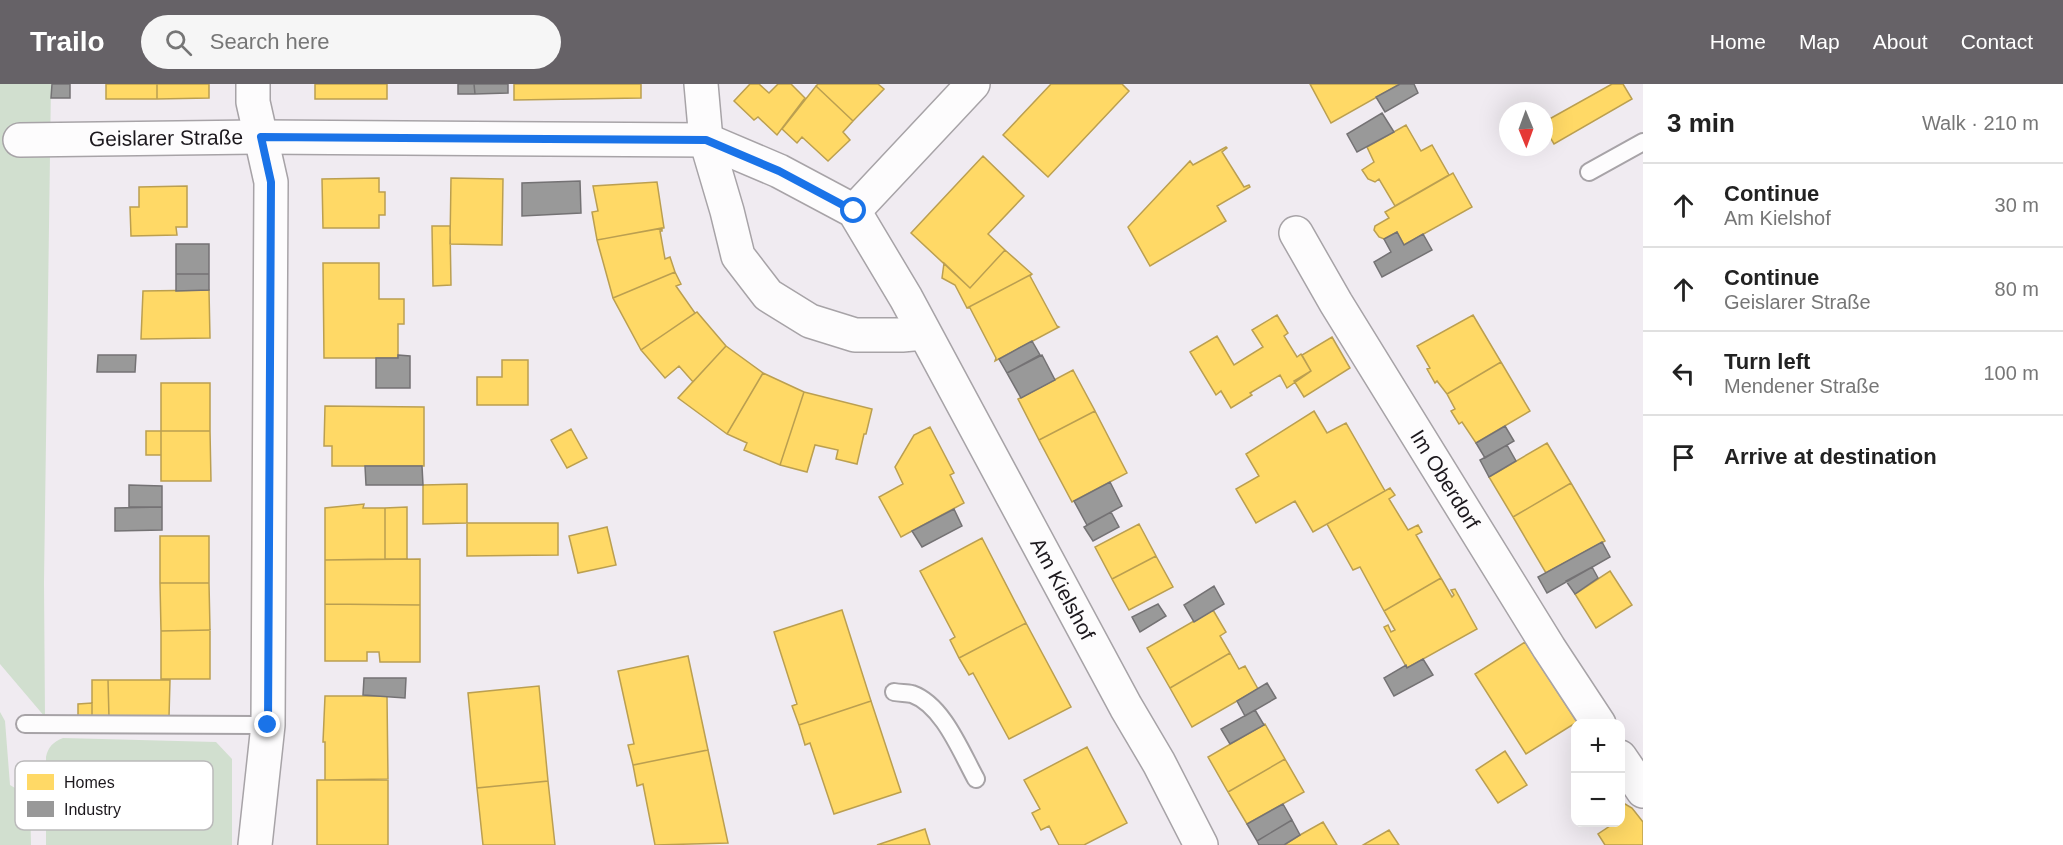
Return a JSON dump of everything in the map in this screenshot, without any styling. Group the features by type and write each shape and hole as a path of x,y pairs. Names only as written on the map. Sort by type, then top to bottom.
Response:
{"street":[{"path":"254,84 254,102 271,182 268,725 255,845"},
{"path":"702,84 706,140 738,256 768,295 810,321 855,334 924,333"},
{"path":"706,140 779,171 854,211 973,84"},
{"name":"Geislarer Straße","path":"20,140 261,137 706,140"},
{"name":"Am Kielshof","path":"854,211 906,298 1121,697 1159,763 1201,845"},
{"name":"Im Oberdorf","path":"1296,233 1336,303 1543,638 1596,719"},
{"path":"1625,764 1643,791"}],"lane":[{"path":"1589,172 1643,142"},
{"path":"894,692 912,694 928,703 940,715 976,779"},
{"path":"25,723 268,725"}],"green space":[{"path":"0,84 51,84 44,583 45,717 0,664"},
{"path":"0,712 5,721 10,785 15,788 15,830 31,830 31,845 0,845"},
{"path":"63,738 216,742 232,759 232,845 46,845 46,830 213,830 213,761 46,761 48,750 56,741"}],"building: Homes":[{"path":"106,84 157,84 157,99 106,99"},
{"path":"157,84 209,84 209,98 157,99"},
{"path":"315,84 387,84 387,99 315,99"},
{"path":"514,84 641,84 641,98 514,100"},
{"path":"750,84 759,84 769,93 778,84 791,84 805,98 777,135 758,117 754,120 734,101"},
{"path":"818,84 878,84 884,89 853,121 816,86"},
{"path":"1051,84 1122,84 1129,91 1048,177 1003,135"},
{"path":"1310,84 1400,84 1331,123"},
{"path":"1612,84 1623,84 1632,99 1554,144 1553,117"},
{"path":"816,86 853,121 843,132 850,140 828,161 802,137 797,143 782,129"},
{"path":"1406,125 1421,151 1432,145 1449,175 1395,206 1379,179 1375,182 1368,179 1362,170 1374,162 1367,147"},
{"path":"1226,147 1222,152 1244,187 1249,185 1250,187 1217,206 1226,221 1150,266 1128,227 1190,161 1193,165"},
{"path":"983,156 1024,196 988,234 1005,250 970,288 911,233"},
{"path":"1453,173 1472,207 1404,245 1397,232 1384,239 1379,237 1374,230 1375,226 1389,218 1385,212"},
{"path":"379,178 379,192 385,192 385,215 379,215 379,228 323,228 322,179"},
{"path":"451,178 503,179 502,245 450,244"},
{"path":"657,182 664,228 597,240 592,212 598,211 593,186"},
{"path":"187,186 187,227 176,227 177,235 131,236 130,207 139,207 139,187"},
{"path":"432,226 450,226 451,285 433,286"},
{"path":"662,228 660,231 665,259 670,257 675,272 613,298 597,240"},
{"path":"1005,250 1032,274 967,308 955,285 942,278 944,263 970,288"},
{"path":"323,263 379,263 379,299 404,299 404,324 398,324 398,358 324,358"},
{"path":"675,272 681,284 676,286 695,313 641,350 613,298"},
{"path":"1032,274 1030,276 1059,327 995,361 996,358 970,308 967,308"},
{"path":"209,290 210,338 141,339 143,291"},
{"path":"697,312 726,346 693,382 679,366 665,378 641,350"},
{"path":"1277,315 1288,333 1284,336 1297,357 1301,354 1311,371 1287,388 1280,375 1250,393 1252,395 1231,408 1221,391 1216,395 1190,352 1217,336 1234,365 1263,347 1252,330"},
{"path":"1473,315 1501,362 1447,394 1437,381 1435,383 1427,369 1430,368 1417,346"},
{"path":"1332,337 1350,368 1304,397 1294,381 1311,371 1302,355"},
{"path":"726,346 763,373 727,434 678,398"},
{"path":"502,360 528,360 528,405 477,405 477,377 502,377"},
{"path":"1501,362 1530,411 1476,443 1462,422 1459,424 1451,411 1455,409 1447,394"},
{"path":"1073,370 1095,411 1039,440 1018,399"},
{"path":"763,373 804,392 780,465 744,450 747,443 727,434"},
{"path":"161,383 210,383 210,431 161,431"},
{"path":"804,392 872,409 857,464 836,459 838,450 815,445 807,472 780,465"},
{"path":"325,406 424,407 424,466 332,466 332,446 324,446"},
{"path":"1095,411 1127,473 1072,502 1039,440"},
{"path":"1314,411 1327,433 1346,423 1385,491 1313,532 1295,501 1256,523 1236,489 1259,476 1246,454"},
{"path":"930,427 954,473 950,475 964,503 901,537 879,497 903,484 895,467 914,435"},
{"path":"571,429 587,458 567,468 551,440"},
{"path":"146,431 161,431 161,455 146,455"},
{"path":"161,431 210,431 211,481 161,481"},
{"path":"1547,443 1571,483 1513,517 1489,477"},
{"path":"1571,483 1605,541 1546,573 1513,517"},
{"path":"467,484 467,523 423,524 423,485"},
{"path":"1390,488 1395,495 1389,499 1408,530 1418,525 1422,532 1416,535 1441,578 1384,611 1360,567 1353,570 1327,524"},
{"path":"364,504 363,508 385,508 385,559 325,560 325,508"},
{"path":"407,507 407,559 385,559 385,508"},
{"path":"467,523 558,523 558,555 467,556"},
{"path":"1139,524 1156,556 1112,579 1095,547"},
{"path":"607,527 616,565 578,573 569,536"},
{"path":"160,536 209,536 209,583 160,583"},
{"path":"982,538 1026,623 959,658 950,640 955,637 920,571"},
{"path":"1156,556 1173,587 1129,610 1112,579"},
{"path":"420,559 420,605 325,604 325,560"},
{"path":"1610,571 1632,605 1596,628 1575,594"},
{"path":"1441,578 1452,597 1454,595 1451,590 1455,589 1477,629 1407,668 1384,627 1388,625 1391,632 1395,630 1384,611"},
{"path":"160,583 209,583 210,630 161,631"},
{"path":"325,604 420,605 420,662 380,662 379,652 367,652 367,661 325,661"},
{"path":"842,610 871,701 799,725 792,706 797,704 774,632"},
{"path":"1213,610 1226,632 1220,636 1230,653 1170,688 1147,648"},
{"path":"1026,623 1071,707 1009,739 973,673 969,675 959,658"},
{"path":"210,630 210,679 161,679 161,631"},
{"path":"1525,642 1575,719 1571,719 1571,726 1526,754 1475,674"},
{"path":"1230,653 1239,669 1245,666 1258,689 1192,727 1170,688"},
{"path":"688,656 708,750 633,765 628,745 634,744 618,671"},
{"path":"92,680 108,680 109,718 92,717"},
{"path":"108,680 170,680 169,717 109,718"},
{"path":"539,686 548,781 477,788 468,693"},
{"path":"325,696 387,696 388,779 325,780 325,742 323,742"},
{"path":"871,701 901,792 834,814 810,743 805,745 799,725"},
{"path":"92,703 92,717 78,718 78,704"},
{"path":"1265,724 1285,759 1228,792 1208,757"},
{"path":"1087,747 1127,823 1084,845 1059,845 1049,826 1041,830 1032,813 1040,809 1024,780"},
{"path":"708,750 728,843 655,845 643,784 637,786 633,765"},
{"path":"1505,751 1527,785 1498,803 1476,770"},
{"path":"1285,759 1304,792 1247,824 1228,792"},
{"path":"317,780 388,780 388,845 317,845"},
{"path":"548,781 555,845 483,845 477,788"},
{"path":"1625,804 1632,808 1643,822 1643,845 1605,845 1598,834 1608,827 1625,827"},
{"path":"1323,822 1337,845 1284,845 1300,835"},
{"path":"925,829 930,845 877,845"},
{"path":"1389,830 1399,845 1363,845"}],"building: Industry":[{"path":"52,84 70,84 70,98 51,98"},
{"path":"458,84 474,84 475,94 458,94"},
{"path":"474,84 508,84 508,93 475,94"},
{"path":"1400,84 1414,84 1418,93 1385,112 1376,97"},
{"path":"1382,113 1394,132 1357,152 1347,134"},
{"path":"580,181 581,213 522,216 522,183"},
{"path":"1397,232 1404,245 1423,234 1432,250 1382,277 1374,262 1391,252 1384,239"},
{"path":"176,244 209,244 209,274 176,274"},
{"path":"176,274 209,274 209,290 176,291"},
{"path":"1032,341 1040,355 1007,373 999,359"},
{"path":"98,355 136,355 135,372 97,372"},
{"path":"398,355 410,356 410,388 376,388 376,358 398,358"},
{"path":"1042,355 1055,380 1021,398 1007,373"},
{"path":"1505,426 1514,441 1485,458 1476,443"},
{"path":"1507,445 1516,461 1489,477 1480,460"},
{"path":"365,466 422,466 423,485 366,485"},
{"path":"1110,482 1122,506 1087,525 1074,501"},
{"path":"129,485 162,486 162,507 129,507"},
{"path":"162,507 162,530 115,531 115,508"},
{"path":"954,509 962,526 922,547 912,531"},
{"path":"1111,512 1119,527 1093,541 1084,527"},
{"path":"1602,542 1610,557 1547,593 1538,577"},
{"path":"1592,567 1598,578 1575,594 1566,581"},
{"path":"1214,586 1224,604 1194,622 1184,605"},
{"path":"1158,604 1166,616 1140,632 1132,617"},
{"path":"1423,659 1433,675 1394,696 1384,678 1406,665 1407,668"},
{"path":"364,678 406,678 405,698 363,695"},
{"path":"1267,683 1276,698 1245,716 1237,701"},
{"path":"1255,710 1264,725 1230,744 1221,729"},
{"path":"1283,804 1292,820 1257,841 1247,824"},
{"path":"1292,820 1300,835 1284,845 1259,845 1257,841"}],"route":[{"path":"268,725 271,182 261,137 706,140 779,171 854,211"}]}
